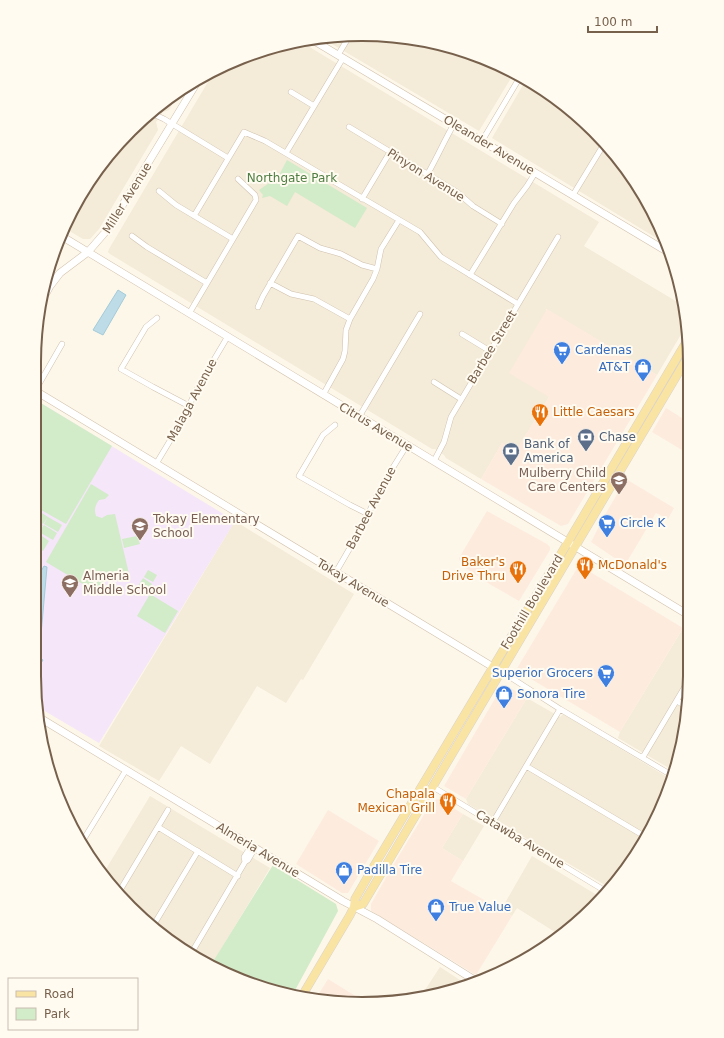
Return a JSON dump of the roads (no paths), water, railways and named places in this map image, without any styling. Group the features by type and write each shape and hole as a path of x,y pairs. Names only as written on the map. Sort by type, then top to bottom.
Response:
{"main road":[{"name":"Foothill Boulevard","path":"354,907 363,904 501,672 651,400 682,348"},
{"name":"Foothill Boulevard","path":"304,992 354,907 355,899 493,667 635,445 683,365"},
{"path":"635,445 636,436 652,408 653,404 651,400"}],"street":[{"path":"286,153 314,106 347,42"},
{"name":"Oleander Avenue","path":"320,44 662,249"},
{"path":"482,141 517,81"},
{"name":"Miller Avenue","path":"50,286 60,273 88,252 108,229 193,90"},
{"path":"291,92 314,106"},
{"path":"156,116 228,158"},
{"path":"427,175 454,124"},
{"name":"Pinyon Avenue","path":"349,127 427,175 458,192 473,206 502,224"},
{"path":"194,216 244,132 286,153 420,232 441,257 518,304"},
{"path":"573,195 601,148"},
{"path":"362,198 390,152"},
{"path":"470,275 535,173"},
{"path":"190,312 256,200 256,194 238,179"},
{"path":"159,191 176,205 233,239"},
{"path":"323,395 343,359 346,330 350,319 373,279 377,269 381,249 399,220"},
{"path":"132,236 147,247 206,283"},
{"path":"258,307 270,283 298,236 320,248 341,254 362,265 377,269"},
{"name":"Barbee Street","path":"434,461 444,442 451,417 558,237"},
{"name":"Citrus Avenue","path":"65,238 190,312 359,417 683,612"},
{"path":"270,283 290,294 314,299 350,319"},
{"path":"359,417 420,314"},
{"path":"157,318 146,327 121,369 189,406"},
{"path":"462,334 490,351"},
{"name":"Malaga Avenue","path":"156,464 180,424 199,384 228,336"},
{"path":"41,378 62,344"},
{"path":"434,382 461,399"},
{"name":"Tokay Avenue","path":"41,394 668,773"},
{"path":"335,425 323,435 300,476 350,506 368,514"},
{"name":"Barbee Avenue","path":"336,572 362,527 382,485 407,445"},
{"path":"643,757 682,692"},
{"path":"677,701 681,704"},
{"path":"493,822 560,709"},
{"name":"Almeria Avenue","path":"44,721 253,847 382,922 471,978"},
{"path":"526,766 641,834"},
{"path":"85,837 126,770"},
{"name":"Catawba Avenue","path":"433,787 602,889"},
{"path":"121,888 168,810"},
{"path":"158,828 238,876"},
{"path":"194,949 238,876 245,862 244,857 253,847"},
{"path":"156,922 198,851"}],"water":[{"path":"118,290 126,295 103,335 93,330"},
{"path":"44,566 47,567 41,634 41,571"}],"place":[{"name":"Cardenas","path":"562,365"},
{"name":"AT&T","path":"643,382"},
{"name":"Little Caesars","path":"540,427"},
{"name":"Chase","path":"586,452"},
{"name":"Bank of America","path":"511,466"},
{"name":"Mulberry Child Care Centers","path":"619,495"},
{"name":"Circle K","path":"607,538"},
{"name":"Tokay Elementary School","path":"140,541"},
{"name":"McDonald's","path":"585,580"},
{"name":"Baker's Drive Thru","path":"518,584"},
{"name":"Almeria Middle School","path":"70,598"},
{"name":"Superior Grocers","path":"606,688"},
{"name":"Sonora Tire","path":"504,709"},
{"name":"Chapala Mexican Grill","path":"448,816"},
{"name":"Padilla Tire","path":"344,885"},
{"name":"True Value","path":"436,922"}],"park label":[{"name":"Northgate Park","path":"292,178"}]}
